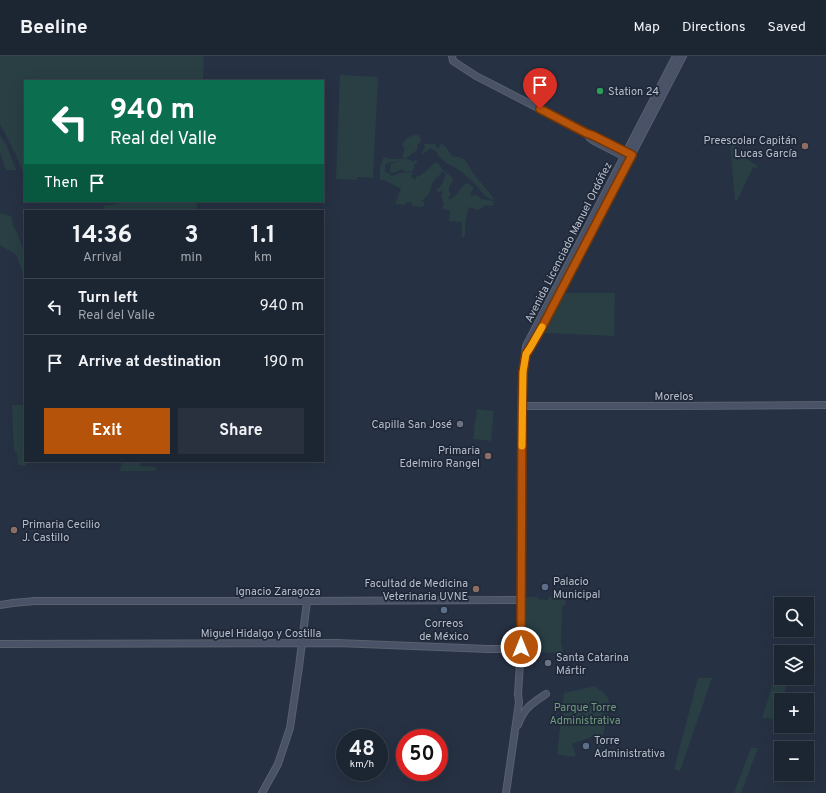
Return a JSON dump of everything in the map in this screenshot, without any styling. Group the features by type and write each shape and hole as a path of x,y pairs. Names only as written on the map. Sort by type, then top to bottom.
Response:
{"main road":[{"path":"452,56 453,61 476,76 586,133 590,138 628,155"},
{"name":"Avenida Licenciado Manuel Ordóñez","path":"506,793 519,702 518,694 521,647 522,406 523,372 526,346 628,155 676,56"},
{"name":"Avenida Licenciado Manuel Ordóñez","path":"628,155 649,122 649,112 683,56"},
{"name":"Morelos","path":"522,406 826,405"},
{"name":"Ignacio Zaragoza","path":"0,605 35,601 521,600"},
{"path":"262,793 278,764 287,737 292,715 307,601"},
{"name":"Miguel Hidalgo y Costilla","path":"0,644 302,644 386,645 488,649 521,647"},
{"name":"Avenida Licenciado Manuel Ordóñez","path":"502,793 514,708 518,694"},
{"path":"513,742 518,724 524,711 531,704 546,694"}],"green space":[{"path":"0,56 204,56 203,80 24,80 24,175 0,124"},
{"path":"340,75 378,77 373,178 357,177 357,180 336,179"},
{"path":"418,134 421,142 418,144 417,150 401,161 391,162 385,165 385,172 392,176 399,173 412,172 413,174 411,177 416,181 416,177 424,173 436,162 454,179 449,187 451,194 449,200 466,183 474,188 470,194 472,196 477,195 481,199 494,201 492,206 486,205 478,210 469,207 464,237 462,237 462,222 449,221 450,211 442,209 444,203 441,197 443,192 438,192 436,190 441,186 446,174 443,171 433,182 428,196 422,201 425,203 424,206 420,207 412,206 412,203 406,202 405,205 395,204 401,189 380,179 380,166 384,157 391,159 403,159 404,157 402,156 405,149 402,144 408,137"},
{"path":"0,135 7,146 16,170 6,170 0,152"},
{"path":"425,144 435,144 437,148 439,148 440,145 443,144 453,157 459,157 465,160 475,176 494,200 485,196 475,184 460,171 443,161 436,151 431,148 422,155 421,153 425,148"},
{"path":"730,144 735,146 737,151 733,157 738,161 743,157 758,166 756,168 753,167 737,201 735,200"},
{"path":"406,159 413,162 415,160 417,161 413,170 404,171 403,169 393,173 390,172 391,164"},
{"path":"197,202 197,210 104,210 103,206 120,203"},
{"path":"0,213 12,217 13,226 17,232 24,254 24,276 16,255 0,245"},
{"path":"564,293 615,293 614,336 544,333"},
{"path":"12,405 24,405 24,462 26,462 26,466 18,465 17,453 14,451"},
{"path":"477,409 494,411 491,441 473,439"},
{"path":"122,462 140,462 140,466 157,467 156,470 153,471 120,471"},
{"path":"538,597 538,599 548,600 548,597 566,598 566,603 562,607 561,643 563,653 524,651 526,640 526,598"},
{"path":"698,678 712,678 680,771 674,769"},
{"path":"774,680 774,685 787,685 784,693 774,693 774,719 762,718"},
{"name":"Parque Torre Administrativa","path":"595,686 606,696 610,704 599,753 597,740 594,736 572,744 576,755 573,757 557,754 564,693"},
{"path":"751,748 758,748 741,793 734,793"}],"slow traffic":[{"path":"522,446 524,362 526,354 542,327"}],"place":[{"name":"Station 24","path":"600,91"},
{"name":"Preescolar Capitán Lucas García","path":"805,146"},
{"name":"Capilla San José","path":"460,424"},
{"name":"Primaria Edelmiro Rangel","path":"488,456"},
{"name":"Primaria Cecilio J. Castillo","path":"14,530"},
{"name":"Palacio Municipal","path":"545,587"},
{"name":"Facultad de Medicina Veterinaria UVNE","path":"476,589"},
{"name":"Correos de México","path":"444,610"},
{"name":"Santa Catarina Mártir","path":"548,663"},
{"name":"Torre Administrativa","path":"586,746"}],"route":[{"path":"521,647 522,406 524,362 526,354 540,331 610,194 632,155 540,109"}]}
